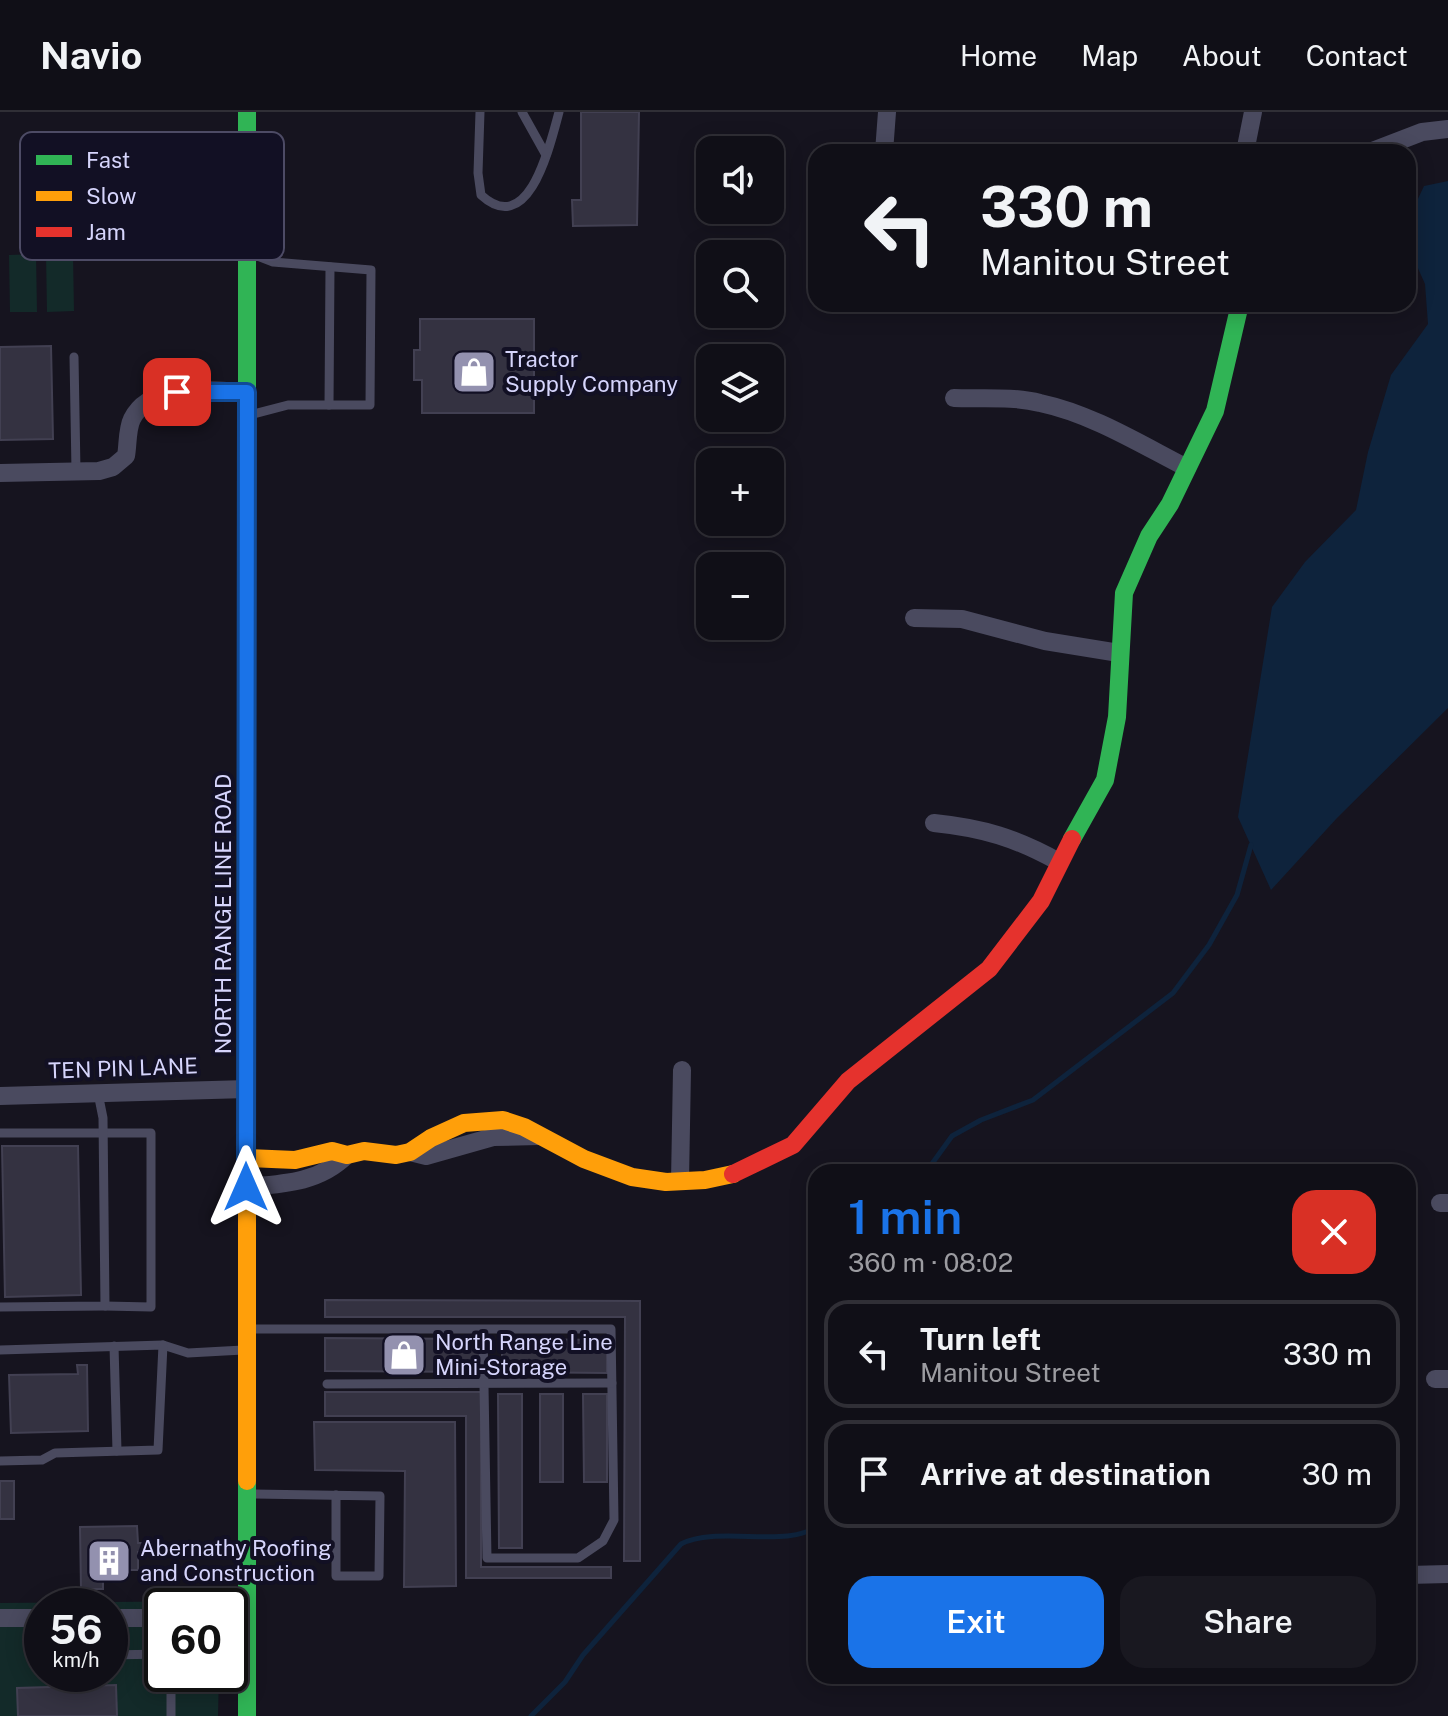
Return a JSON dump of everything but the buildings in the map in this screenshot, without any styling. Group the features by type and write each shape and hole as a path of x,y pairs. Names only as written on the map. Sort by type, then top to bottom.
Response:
{"main road":[{"name":"NORTH RANGE LINE ROAD","path":"241,1588 247,1494 247,260"},
{"path":"246,1158 295,1160 332,1151 347,1155 364,1151 396,1155 410,1152 449,1129 474,1122 503,1120 524,1127 584,1159 632,1177 680,1181 705,1180 741,1172 793,1145 848,1081 989,969 1041,901 1105,780 1117,717 1124,593 1149,536 1170,504 1215,411 1238,312"},
{"name":"NORTH RANGE LINE ROAD","path":"245,1692 247,1716"}],"street":[{"path":"885,144 887,112"},
{"path":"1247,144 1253,112"},
{"path":"1391,144 1422,132 1448,129"},
{"path":"0,473 99,471 113,467 126,456 130,422 141,406 158,396 177,392 247,392"},
{"path":"954,398 1038,402 1066,410 1110,428 1187,468"},
{"path":"914,618 962,619 1045,641 1119,653"},
{"path":"934,823 977,828 1028,845 1059,862"},
{"path":"680,1181 682,1070"},
{"name":"TEN PIN LANE","path":"0,1096 247,1089"},
{"path":"246,1187 299,1181 318,1175 334,1167 347,1155"},
{"path":"1416,1575 1448,1574"},
{"path":"0,1618 24,1618"}],"lane":[{"path":"480,112 478,173 481,195 491,205 510,206 527,198 546,155 559,112"},
{"path":"522,112 523,119 546,155"},
{"path":"247,415 288,405 370,405 371,270 268,260"},
{"path":"329,405 330,267"},
{"path":"74,357 76,471"},
{"path":"98,1093 103,1132 105,1306"},
{"path":"0,1133 151,1133 151,1307 0,1307"},
{"path":"246,1329 483,1329 611,1329 614,1520 603,1541 578,1558 487,1558 483,1329"},
{"path":"0,1350 163,1345 188,1353 246,1350"},
{"path":"0,1461 42,1460 55,1453 158,1450 163,1345"},
{"path":"114,1346 117,1451"},
{"path":"327,1384 612,1383"},
{"path":"247,1494 336,1495 380,1496 379,1576 336,1576 336,1495"},
{"path":"171,1692 171,1716"}],"green space":[{"path":"9,255 20,255 20,260 36,260 37,312 10,312"},
{"path":"46,260 73,260 74,311 47,312"},
{"path":"128,1602 144,1602 144,1692 219,1692 218,1716 0,1716 0,1603 24,1603 24,1692 128,1692"}],"water":[{"path":"1448,181 1448,708 1337,818 1271,890 1238,817 1272,607 1305,562 1356,510 1368,452 1391,375 1428,324 1425,284 1416,264 1416,203 1424,186"}],"waterway":[{"path":"932,1164 952,1136 981,1120 1033,1100 1173,993 1209,945 1237,895 1251,845"},
{"path":"531,1716 565,1682 583,1655 681,1544 714,1536 789,1536 808,1531"}],"traffic: fast":[{"path":"247,112 247,132"},
{"path":"247,260 247,898"},
{"path":"1072,839 1105,780 1117,717 1124,593 1149,536 1170,504 1215,411 1238,312"},
{"path":"247,1481 247,1716"}],"traffic: slow":[{"path":"247,898 247,1481"},
{"path":"246,1158 295,1160 332,1151 347,1155 364,1151 396,1155 410,1152 464,1123 503,1120 524,1127 584,1159 632,1177 666,1182 705,1180 733,1174"}],"traffic: jam":[{"path":"733,1174 793,1145 848,1081 989,969 1041,901 1072,839"}],"place":[{"name":"Tractor Supply Company","path":"474,372"},
{"name":"North Range Line Mini-Storage","path":"404,1355"},
{"name":"Abernathy Roofing and Construction","path":"109,1561"}],"route":[{"path":"177,392 247,392 246,1187"}]}
